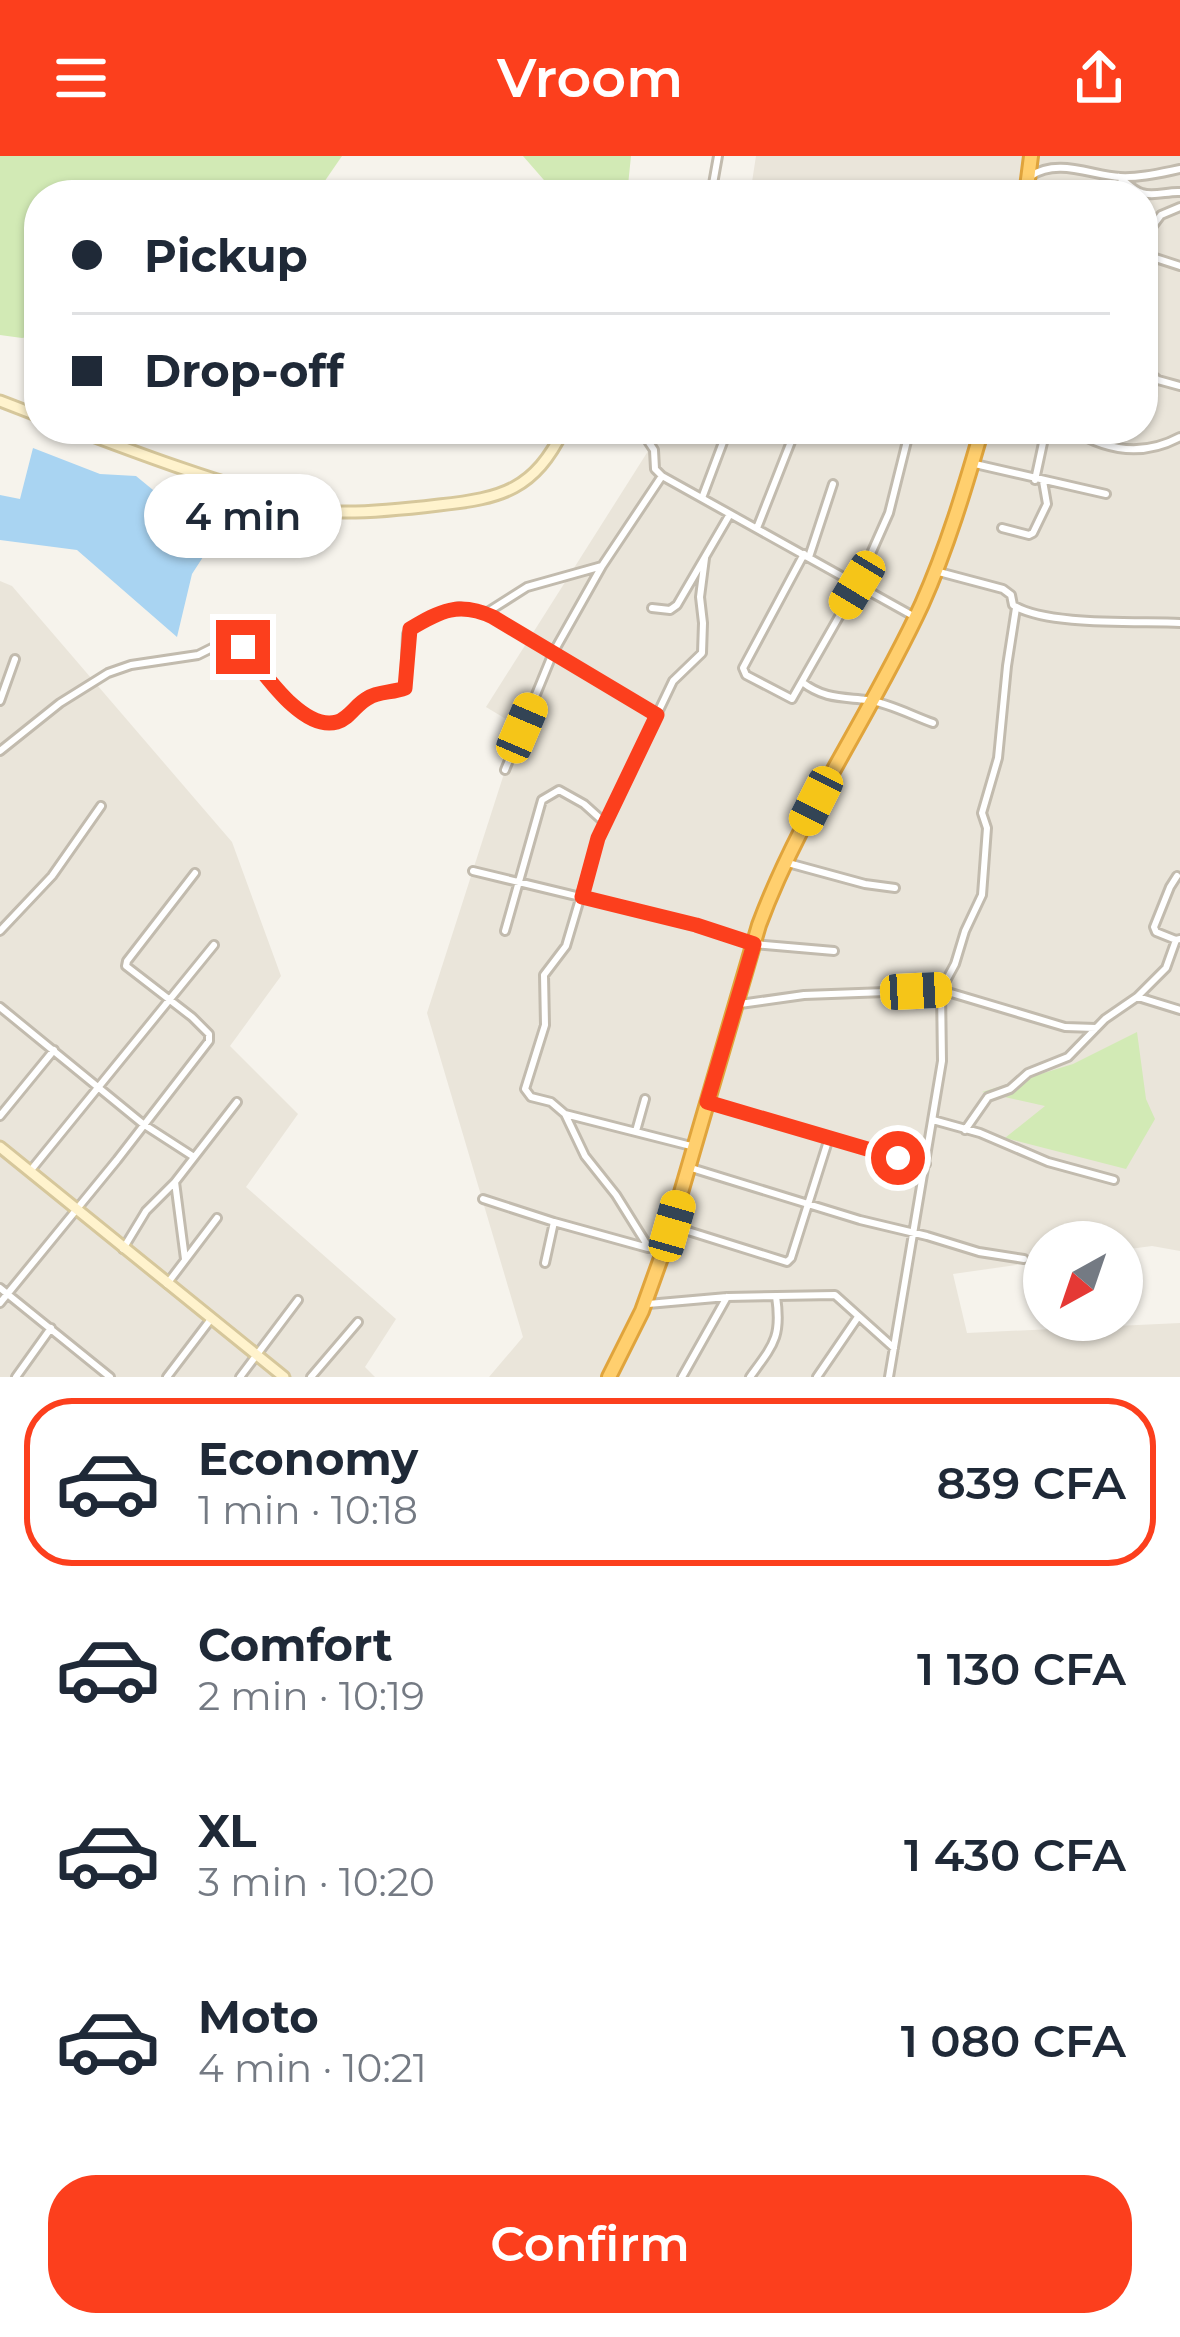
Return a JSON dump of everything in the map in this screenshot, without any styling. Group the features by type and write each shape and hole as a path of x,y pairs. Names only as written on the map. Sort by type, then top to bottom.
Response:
{"highway":[{"path":"1028,178 1031,156"},
{"path":"609,1377 645,1304 656,1251 672,1226 754,944 785,862 915,617 936,571 977,444"}],"street":[{"path":"1028,178 1053,167 1119,177 1179,169 1180,181"},
{"path":"1119,177 1122,180"},
{"path":"1103,444 1146,450 1180,437"},
{"path":"117,444 243,488 345,512 481,500 508,493 540,468 555,444"},
{"path":"650,444 655,470 662,476 915,617"},
{"path":"702,498 722,444"},
{"path":"757,528 790,444"},
{"path":"833,484 807,555 742,668 746,675 792,699 857,585 889,513 906,444"},
{"path":"1002,528 1033,533 1047,504 1039,481 1044,444"},
{"path":"972,464 1106,494"},
{"path":"506,770 553,653 602,566 662,476"},
{"path":"652,608 670,610 677,605 730,514"},
{"path":"694,1147 566,1114 551,1102 526,1094 525,1089 545,1025 544,975 566,946 605,823 678,674 702,653 700,597 705,558"},
{"path":"486,613 527,587 602,566"},
{"path":"889,1377 943,1052 941,990 982,895 987,828 982,813 998,758 1016,608 1003,589 936,571"},
{"path":"0,751 60,703 108,673 198,655 230,639 243,647 297,711 332,723 372,695 405,688 407,634 459,607 486,613 657,715"},
{"path":"1016,608 1063,618 1180,623"},
{"path":"0,701 15,658"},
{"path":"802,682 833,698 870,700 933,723"},
{"path":"506,931 542,800 560,790 605,823"},
{"path":"0,932 52,876 101,806"},
{"path":"785,862 895,888"},
{"path":"473,871 696,925 754,944 834,951"},
{"path":"0,1303 4,1292 76,1210 209,1041 206,1031 129,970 127,961 195,873"},
{"path":"965,1130 988,1097 1068,1057 1166,968 1178,940 1154,927 1177,876"},
{"path":"30,1171 214,945"},
{"path":"736,1004 804,995 941,990 1065,1028 1096,1028"},
{"path":"1137,997 1180,1010"},
{"path":"0,1022 4,1010 143,1124 194,1157"},
{"path":"0,1116 54,1050"},
{"path":"636,1131 644,1099"},
{"path":"123,1249 146,1211 175,1182 237,1102"},
{"path":"707,1102 926,1164"},
{"path":"566,1114 585,1156 656,1251"},
{"path":"933,1120 980,1133 1048,1162 1114,1180"},
{"path":"672,1226 787,1262 829,1138"},
{"path":"0,1147 284,1377"},
{"path":"688,1168 979,1252 1023,1258"},
{"path":"175,1182 185,1259"},
{"path":"483,1199 656,1251"},
{"path":"167,1284 217,1218"},
{"path":"545,1263 554,1222"},
{"path":"4,1292 110,1377"},
{"path":"645,1304 835,1294 894,1348"},
{"path":"750,1377 780,1328 776,1296"},
{"path":"682,1377 727,1297"},
{"path":"241,1377 298,1300"},
{"path":"817,1377 858,1317"},
{"path":"166,1377 211,1319"},
{"path":"311,1377 358,1322"},
{"path":"16,1377 51,1328"}],"shaded area":[{"path":"756,156 1180,156 1180,1251 1143,1247 1143,1221 1023,1221 1023,1264 953,1274 967,1333 1023,1330 1023,1341 1143,1341 1143,1325 1180,1323 1180,1377 489,1377 523,1337 427,1013 519,727 486,707 653,444 1158,444 1158,180 752,180"},
{"path":"0,581 12,586 232,842 281,976 230,1046 298,1114 246,1187 396,1319 365,1367 375,1377 0,1377"}],"green space":[{"path":"0,156 342,156 326,180 24,180 24,338 0,335"},
{"path":"523,156 631,156 629,180 544,180"},
{"path":"1137,1032 1146,1099 1155,1119 1126,1169 1005,1138 1045,1106 982,1092 1073,1064"}],"water":[{"path":"33,448 100,474 136,476 214,540 192,574 177,637 77,550 0,540 0,495 20,499"}],"route":[{"path":"243,647 297,711 332,723 372,695 405,688 410,629 459,607 469,608 493,617 657,715 598,838 582,897 754,944 707,1102 898,1158"}]}
